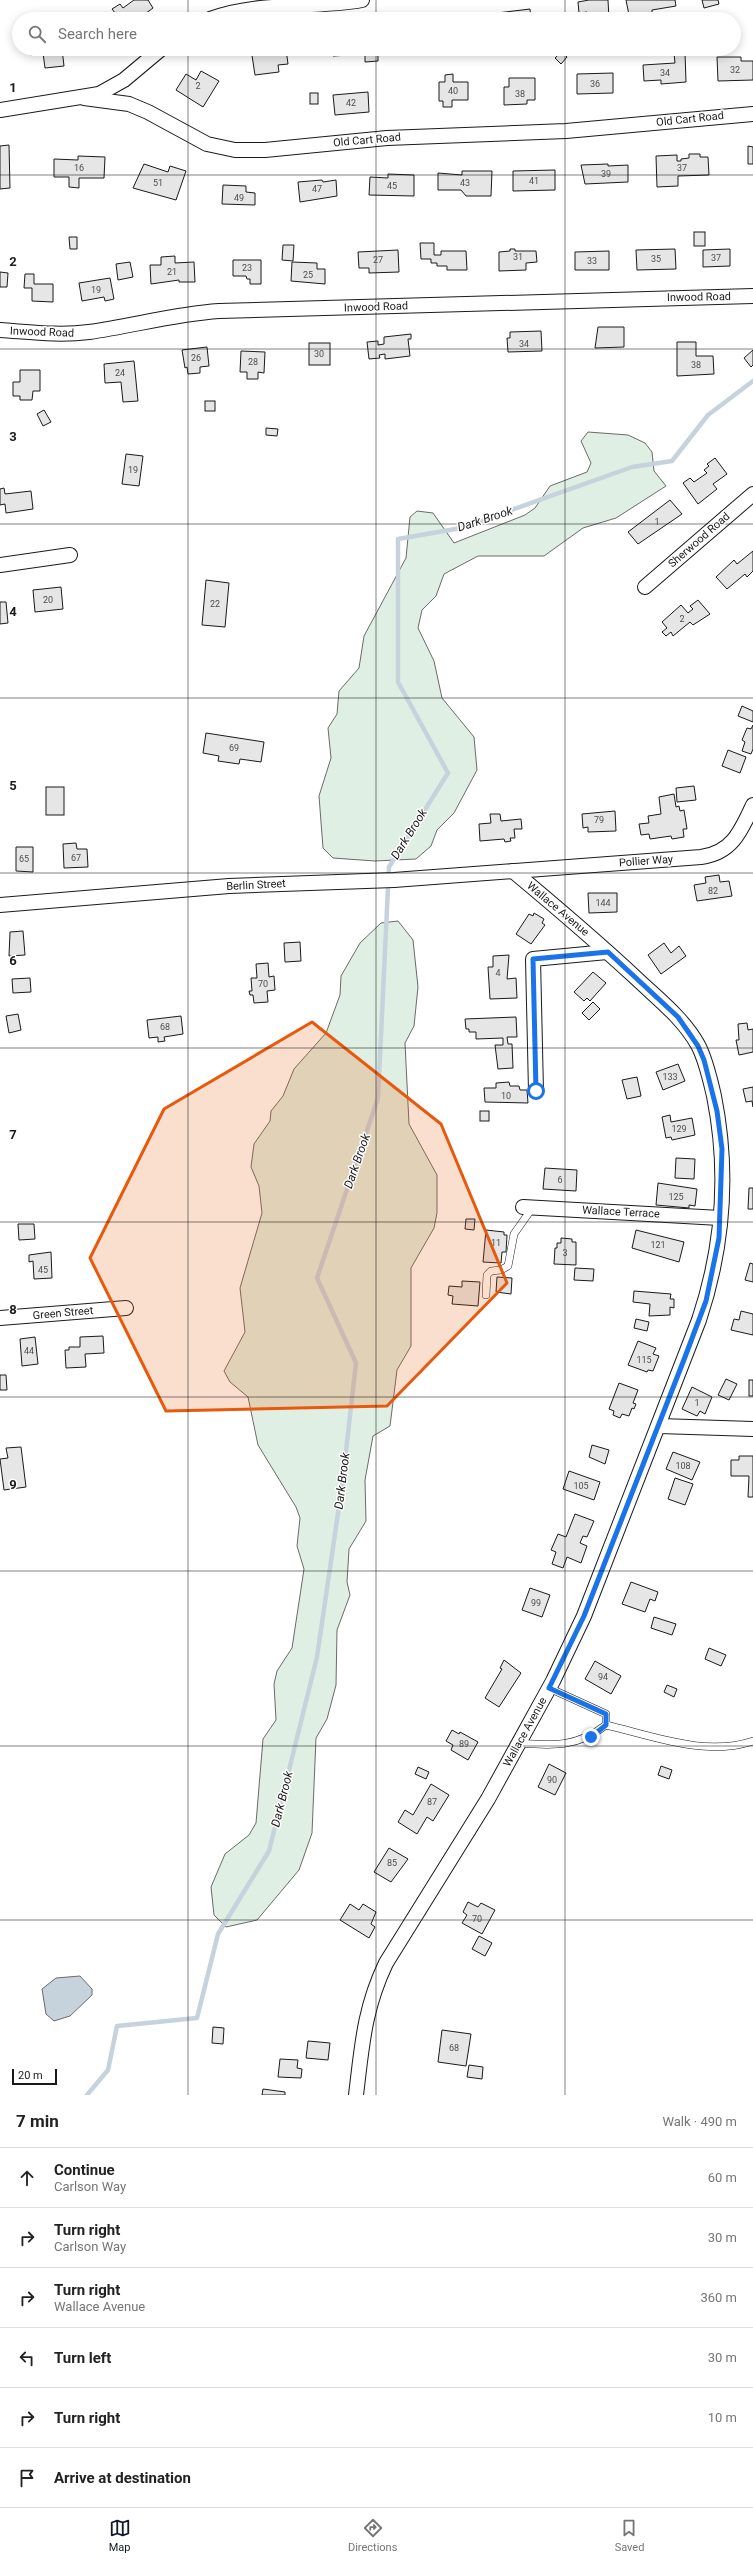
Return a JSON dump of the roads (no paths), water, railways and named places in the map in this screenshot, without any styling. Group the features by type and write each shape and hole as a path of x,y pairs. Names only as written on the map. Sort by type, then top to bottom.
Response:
{"street":[{"path":"237,12 245,10 326,5 362,0"},
{"path":"0,110 84,98 112,88 152,56"},
{"name":"Old Cart Road","path":"84,98 129,104 163,119 207,144 235,150 265,150 387,138 566,131 753,114"},
{"name":"Inwood Road","path":"0,330 66,334 89,332 174,316 219,311 753,296"},
{"name":"Sherwood Road","path":"645,587 753,494"},
{"path":"0,565 70,555"},
{"name":"Pollier Way","path":"513,871 713,855 733,843 753,805"},
{"name":"Berlin Street","path":"0,905 229,886 388,880 513,871"},
{"name":"Wallace Avenue","path":"356,2095 367,2009 377,1982 386,1963 488,1799 549,1688 584,1616 659,1426 706,1301 717,1255 722,1167 720,1130 709,1076 700,1050 678,1017 608,952 513,871"},
{"path":"536,1091 533,959 608,952"},
{"name":"Wallace Terrace","path":"528,1207 720,1218"},
{"name":"Green Street","path":"0,1318 126,1308"},
{"path":"659,1426 753,1429"}],"lane":[{"path":"486,1295 487,1275 491,1271 501,1270 508,1266 514,1234 528,1207"},
{"path":"549,1688 606,1714 606,1725"},
{"path":"606,1725 699,1746 736,1747 753,1742"},
{"path":"519,1743 553,1746 591,1737 606,1725"}],"waterway":[{"name":"Dark Brook","path":"87,2095 108,2070 117,2026 197,2018 218,1934 269,1851 317,1657 342,1486 356,1363 317,1278 378,1098 389,867 448,773 398,682 398,539 461,528 632,467 672,461 708,415 753,381"}]}
